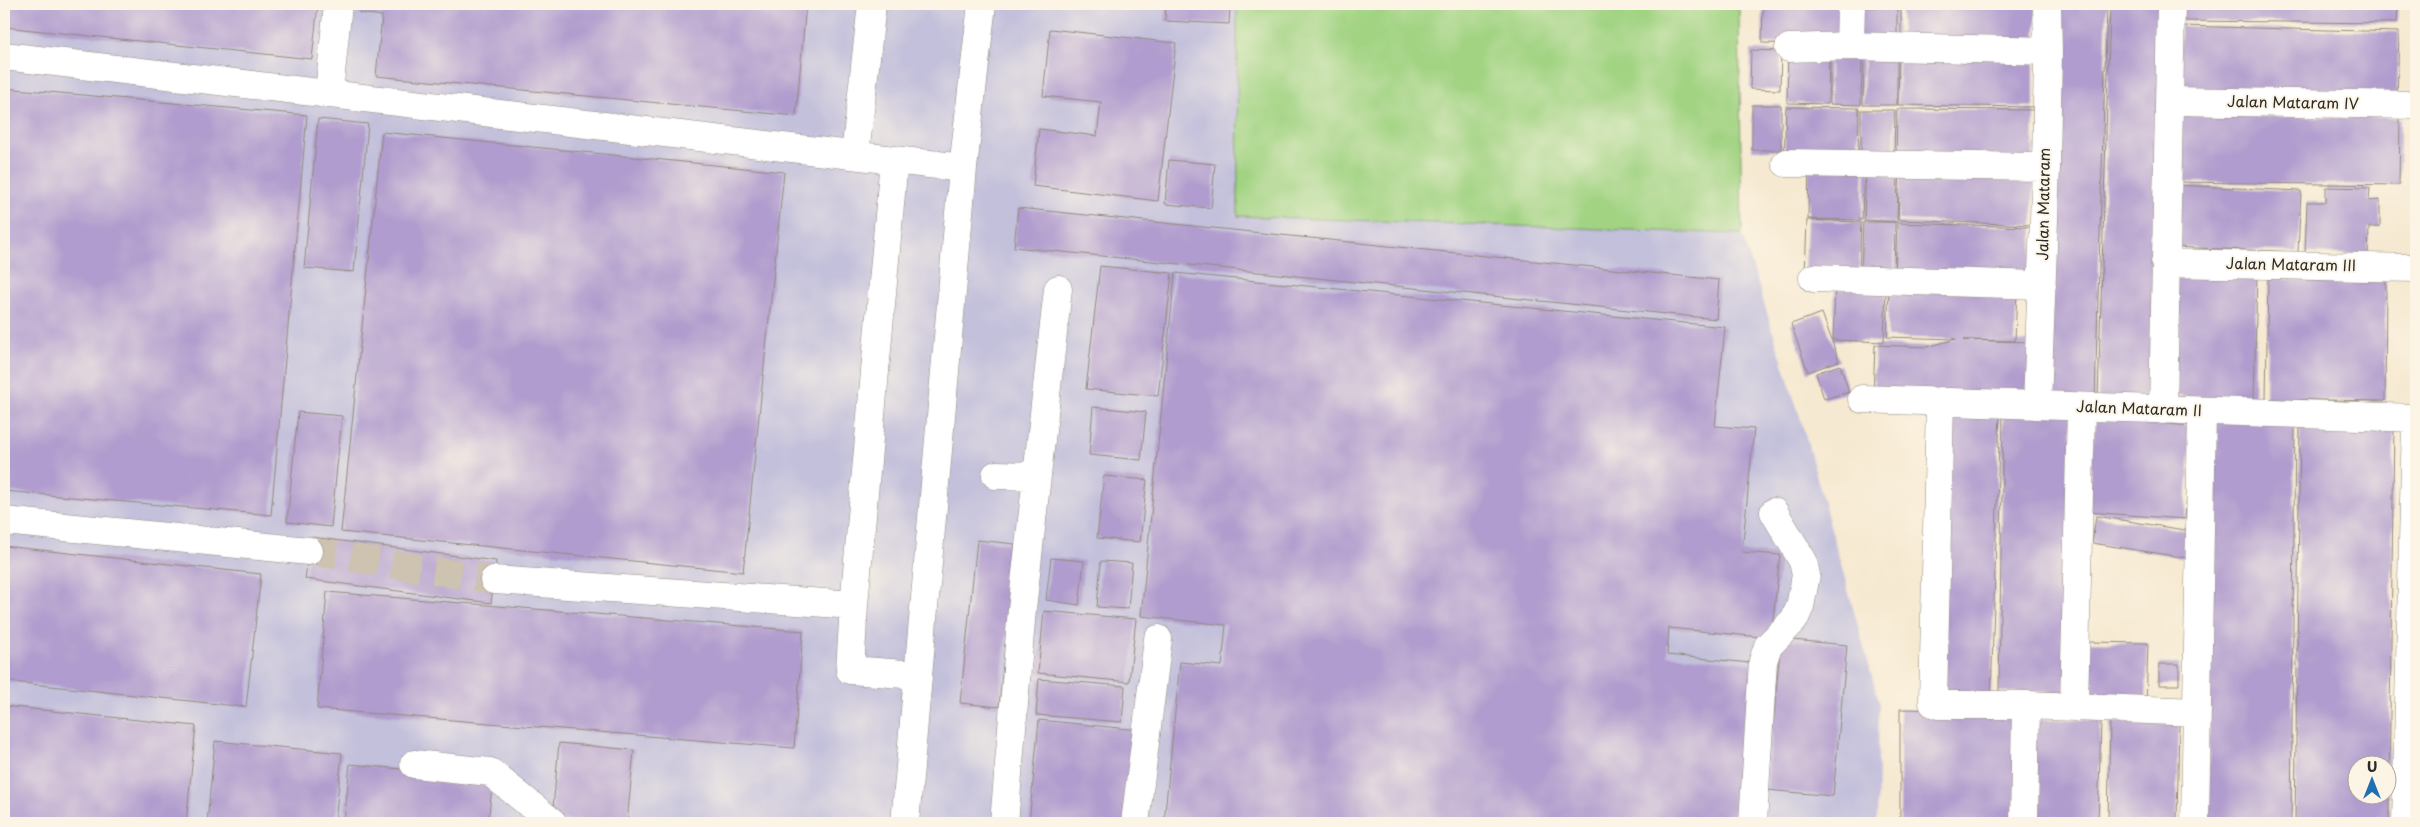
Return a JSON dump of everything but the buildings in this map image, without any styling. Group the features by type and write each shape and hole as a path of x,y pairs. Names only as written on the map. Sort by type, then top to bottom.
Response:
{"street":[{"path":"330,93 338,4"},
{"path":"855,155 872,4"},
{"path":"905,823 962,168 982,4"},
{"path":"1850,46 1852,4"},
{"name":"Jalan Mataram","path":"2037,405 2046,167 2047,4"},
{"path":"2164,410 2165,262 2171,4"},
{"path":"1789,48 1850,46 2048,51"},
{"path":"4,56 962,168"},
{"name":"Jalan Mataram IV","path":"2170,100 2416,105"},
{"path":"894,160 854,605 850,670 918,675"},
{"path":"1786,163 2046,167"},
{"name":"Jalan Mataram III","path":"2165,262 2416,268"},
{"path":"1812,278 2042,285"},
{"path":"1004,823 1022,609 1058,289"},
{"name":"Jalan Mataram II","path":"1862,400 1940,401 2416,420"},
{"path":"1940,401 1933,703 1938,705 2026,704 2197,712"},
{"path":"2074,706 2081,407"},
{"path":"2195,823 2202,412"},
{"path":"2406,823 2413,687 2416,420"},
{"path":"996,475 1038,476"},
{"path":"1752,823 1762,661 1768,646 1794,620 1800,607 1806,575 1803,562 1774,512"},
{"path":"4,521 309,551"},
{"path":"494,580 854,605"},
{"path":"1134,823 1158,639"},
{"path":"2024,823 2026,704"},
{"path":"414,764 490,772 552,823"}],"shaded area":[{"path":"4,4 1237,4 1238,216 1742,234 1801,420 1879,702 1877,823 4,823"}],"green space":[{"path":"1237,4 1739,4 1742,234 1238,216"}],"tunnel":[{"path":"309,551 494,580"}]}
